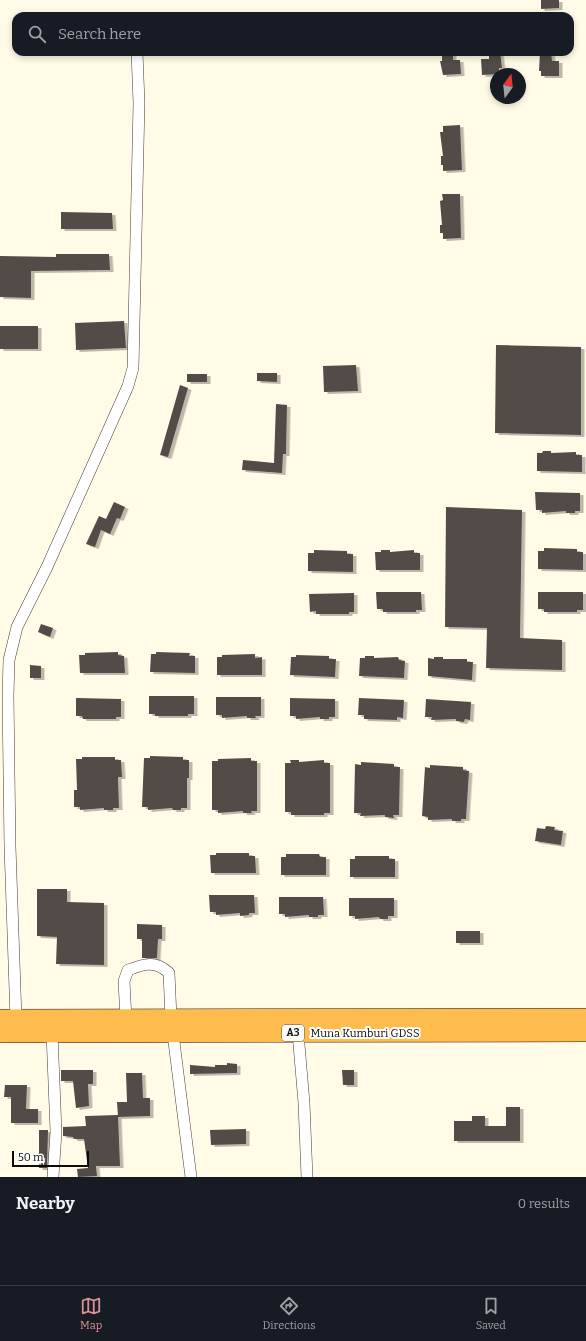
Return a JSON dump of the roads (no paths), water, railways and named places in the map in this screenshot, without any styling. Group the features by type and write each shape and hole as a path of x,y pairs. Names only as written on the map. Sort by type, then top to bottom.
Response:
{"highway":[{"name":"Muna Kumburi GDSS","path":"0,1033 52,1033 172,1026 586,1018"},
{"name":"Muna Kumburi GDSS","path":"8,1019 126,1019 172,1026 298,1033 586,1032"}],"street":[{"path":"8,1019 10,847 9,660 17,627 57,546 128,386 133,368 139,103 137,56"},
{"path":"126,1019 124,981 128,970 143,964 161,966 168,973 172,1026 191,1177"},
{"path":"52,1033 56,1132 53,1177"},
{"path":"298,1033 304,1103 307,1177"}]}
